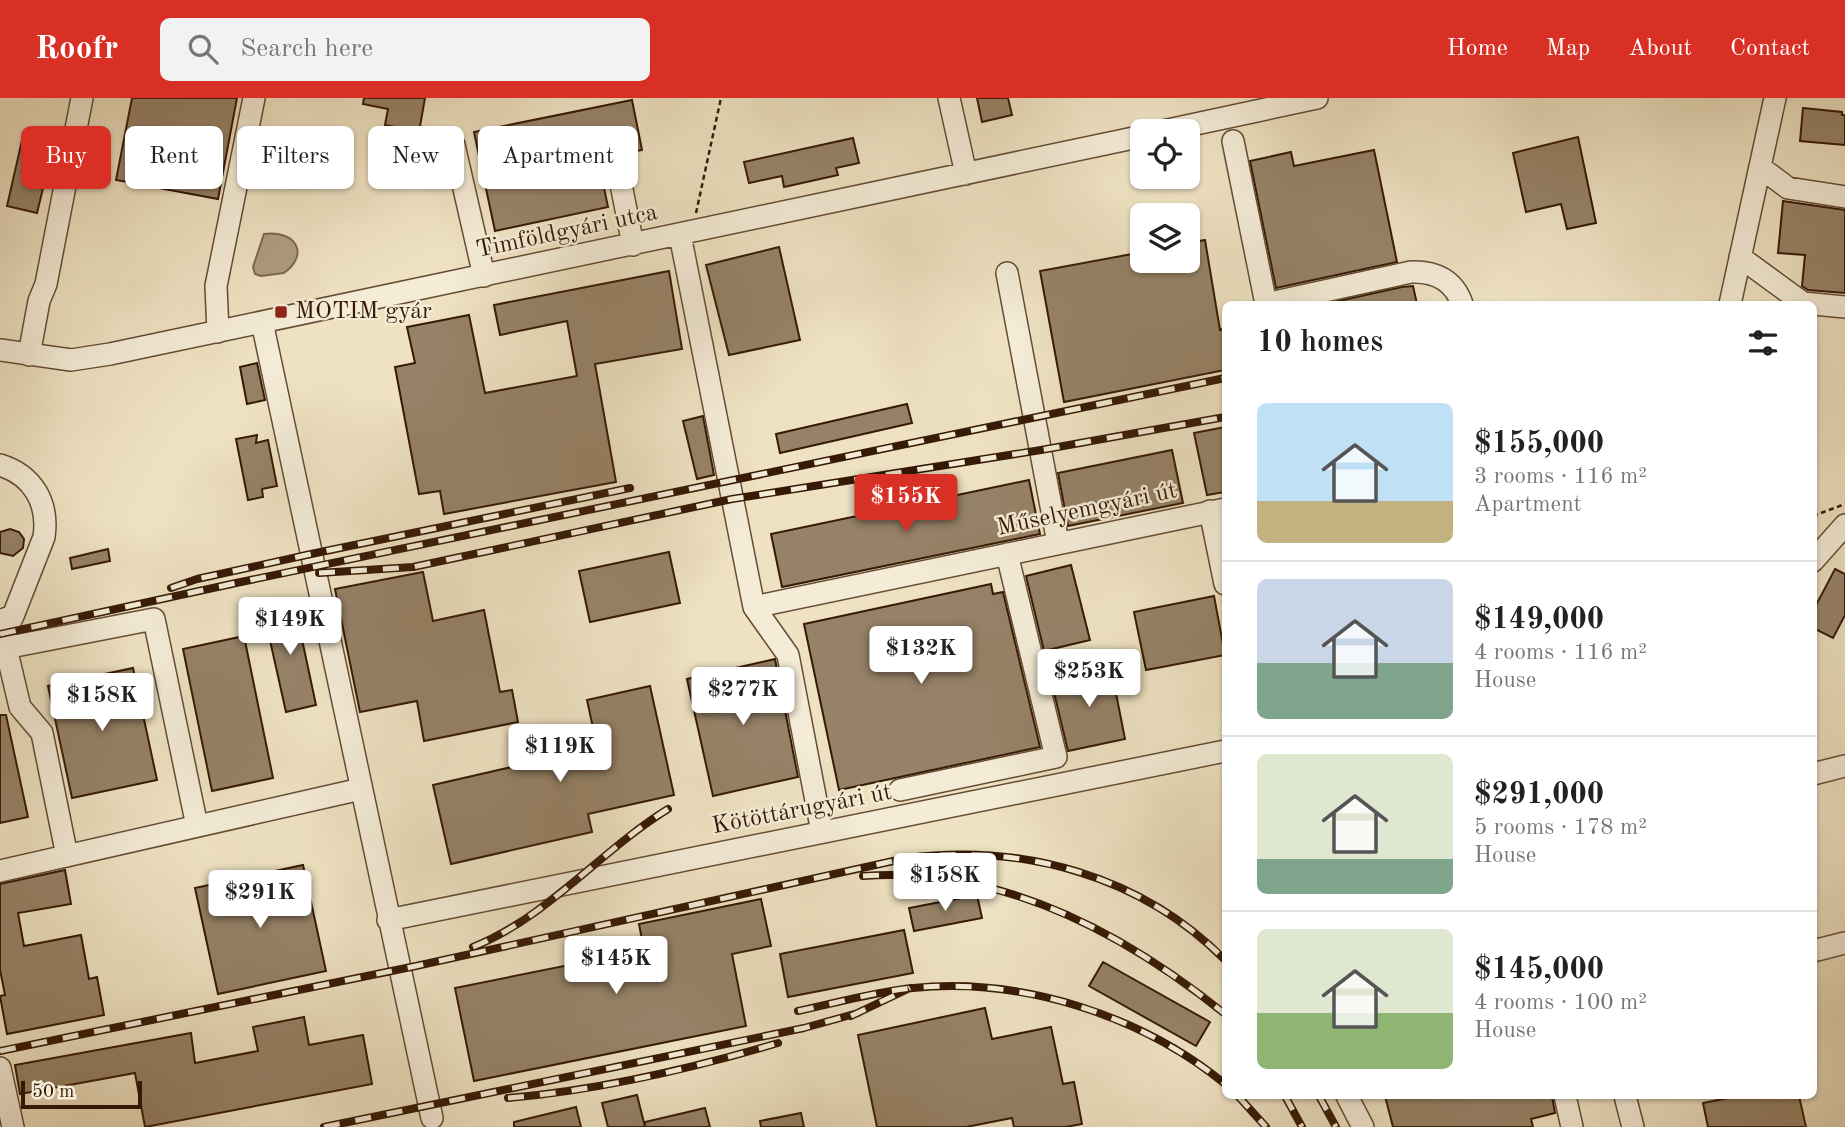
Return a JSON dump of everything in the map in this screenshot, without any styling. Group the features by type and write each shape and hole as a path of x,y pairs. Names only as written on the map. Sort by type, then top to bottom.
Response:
{"street":[{"path":"29,355 39,301 46,284 82,98"},
{"path":"218,332 216,286 254,98"},
{"path":"949,98 966,174"},
{"path":"1200,123 1317,98"},
{"path":"1731,301 1775,98"},
{"name":"Timföldgyári utca","path":"0,350 71,360 218,332 1130,139"},
{"path":"1233,141 1265,301"},
{"path":"1760,167 1788,188 1845,197"},
{"path":"464,189 484,276"},
{"path":"622,189 633,245"},
{"path":"686,234 754,607 789,655 822,832"},
{"path":"1740,257 1800,301"},
{"path":"1281,301 1426,272 1438,274 1447,281 1460,301"},
{"path":"1007,273 1058,543"},
{"path":"1817,304 1845,307"},
{"path":"262,322 432,1118"},
{"path":"0,465 24,477 33,485 39,495 46,525 44,537 7,618 3,649 20,707 42,733 68,856"},
{"path":"1217,510 1222,556"},
{"name":"Műselyemgyári út","path":"754,607 1217,510"},
{"path":"1817,556 1845,525"},
{"path":"900,790 1056,757 1007,554"},
{"path":"3,649 154,619 197,826"},
{"name":"Kötöttárugyári út","path":"388,920 1222,752"},
{"path":"1817,773 1845,766"},
{"path":"0,871 361,789"},
{"path":"1817,950 1845,943"},
{"path":"0,1068 13,1127"},
{"path":"1349,1099 1363,1127"},
{"path":"1566,1099 1573,1127"},
{"path":"1626,1099 1633,1127"}],"path":[{"path":"686,234 721,98"},
{"path":"1817,514 1845,504"}],"shaded area":[{"path":"264,234 284,236 296,245 296,258 284,273 261,276 255,274 253,267"}],"building":[{"path":"132,98 237,98 223,172 223,126 127,126"},
{"path":"364,98 425,98 420,126 385,125 388,109 363,104"},
{"path":"977,98 1008,98 1012,115 982,122"},
{"path":"632,100 637,126 504,126"},
{"path":"1803,108 1842,112 1842,115 1845,115 1845,145 1800,141"},
{"path":"638,130 642,150 638,151"},
{"path":"478,131 478,151 474,132"},
{"path":"125,134 125,182 116,180"},
{"path":"1578,137 1596,223 1567,229 1561,204 1526,212 1513,153"},
{"path":"853,138 859,163 836,168 838,175 784,187 782,176 749,183 744,162"},
{"path":"21,145 21,189 43,189 37,213 7,206"},
{"path":"1374,150 1397,262 1276,288 1250,161 1291,152 1294,166"},
{"path":"164,189 220,189 218,199"},
{"path":"486,189 604,189 608,207 495,231"},
{"path":"1783,201 1845,210 1845,293 1808,290 1802,286 1805,255 1778,253"},
{"path":"1205,240 1220,330 1222,329 1222,371 1064,402 1040,271 1130,254 1130,273 1200,273 1200,241"},
{"path":"779,247 800,340 729,355 706,265"},
{"path":"669,271 682,349 595,364 616,482 444,514 440,491 419,494 395,367 415,363 407,327 469,315 485,393 577,376 567,321 500,335 494,305"},
{"path":"1413,286 1416,301 1339,301"},
{"path":"257,363 265,400 247,404 240,367"},
{"path":"907,404 912,423 780,453 776,434"},
{"path":"703,416 714,475 697,479 683,421"},
{"path":"1222,428 1222,492 1207,495 1194,433"},
{"path":"257,435 256,443 268,440 277,486 262,489 263,497 248,500 236,439"},
{"path":"1172,450 1183,503 1068,526 1058,473"},
{"path":"1029,480 1040,534 782,587 771,534"},
{"path":"10,529 19,532 24,539 23,548 13,556 0,553 0,532"},
{"path":"108,549 110,561 72,569 70,558"},
{"path":"669,552 680,603 590,622 579,571"},
{"path":"1071,565 1090,640 1044,651 1026,576"},
{"path":"1835,569 1845,574 1845,615 1833,638 1817,630 1817,603"},
{"path":"423,572 433,621 484,610 500,692 512,690 518,722 424,741 417,701 360,712 335,589"},
{"path":"991,584 993,594 1003,592 1040,747 839,790 804,624"},
{"path":"1214,596 1222,639 1222,656 1146,670 1134,612"},
{"path":"294,602 316,705 286,712 263,609"},
{"path":"244,636 273,778 212,791 183,649"},
{"path":"775,659 798,777 713,796 687,679"},
{"path":"133,668 157,780 72,798 48,686"},
{"path":"1111,668 1125,739 1068,751 1051,680"},
{"path":"650,686 674,795 588,814 592,832 451,864 433,785 538,761 536,750 595,737 587,700"},
{"path":"0,715 6,715 28,817 0,823"},
{"path":"303,865 326,971 218,994 195,888"},
{"path":"65,870 71,904 18,913 24,946 81,935 89,979 97,977 104,1015 7,1034 0,996 5,995 0,970 0,884"},
{"path":"977,895 982,918 914,931 909,908"},
{"path":"761,899 771,946 732,954 746,1026 474,1081 455,988 644,950 639,924"},
{"path":"904,930 913,973 788,997 780,954"},
{"path":"1103,962 1210,1022 1196,1046 1089,986"},
{"path":"985,1008 992,1039 1051,1027 1063,1084 1074,1082 1082,1124 1065,1127 1014,1127 1012,1118 966,1127 877,1127 858,1035"},
{"path":"304,1017 309,1045 363,1035 372,1084 145,1127 135,1073 20,1094 15,1065 191,1033 195,1063 258,1051 253,1027"},
{"path":"637,1095 645,1127 608,1127 602,1103"},
{"path":"1386,1099 1553,1099 1555,1113 1531,1119 1533,1127 1393,1127"},
{"path":"1723,1099 1800,1099 1806,1127 1708,1127 1703,1103"},
{"path":"576,1107 581,1127 514,1127 514,1122"},
{"path":"705,1108 710,1127 645,1127 645,1122"},
{"path":"801,1113 804,1127 761,1127 760,1121"}],"railway":[{"path":"0,634 1222,379"},
{"path":"319,573 413,567 732,499 1041,450 1222,418"},
{"path":"171,588 197,579 311,554 630,488"},
{"path":"473,947 526,919 619,844 668,809"},
{"path":"0,1051 416,966 907,858 994,856 1037,862 1078,872 1118,887 1157,907 1192,931 1222,957"},
{"path":"863,876 913,876 962,882 1010,894 1056,910 1144,956 1222,1012"},
{"path":"798,1011 913,988 954,986 1037,995 1118,1020 1156,1038 1222,1082"},
{"path":"851,1016 910,988"},
{"path":"324,1127 804,1028 858,1013"},
{"path":"508,1098 577,1090 644,1077 778,1043"},
{"path":"1241,1099 1266,1127"},
{"path":"1287,1099 1302,1127"},
{"path":"1321,1099 1336,1127"}],"place":[{"name":"MOTIM gyár","path":"281,312"}]}
